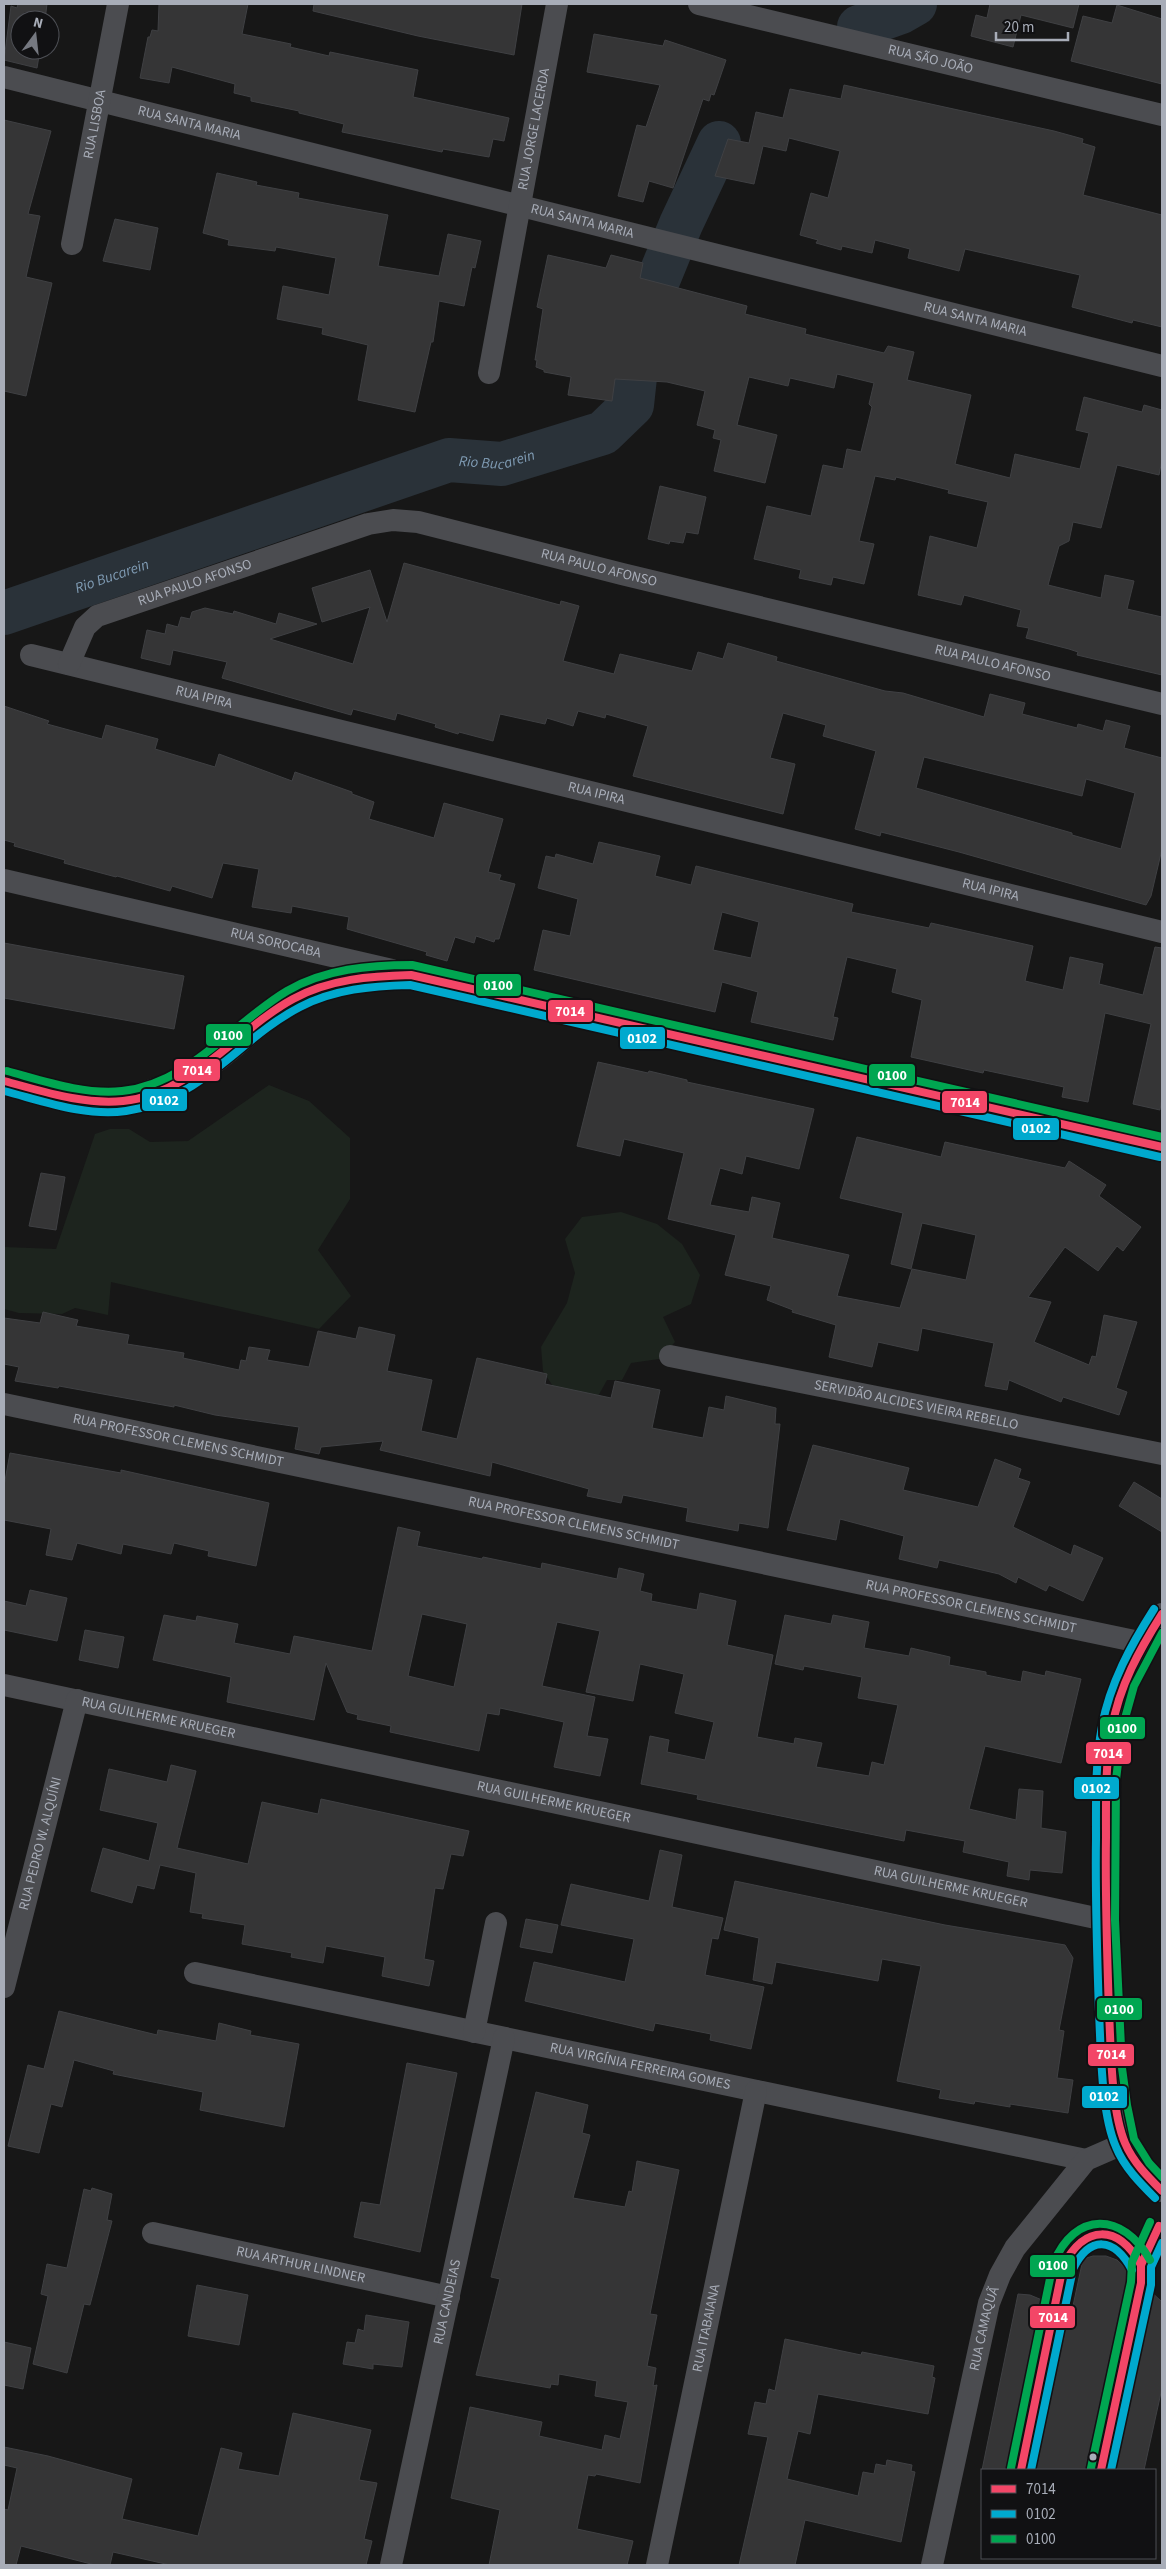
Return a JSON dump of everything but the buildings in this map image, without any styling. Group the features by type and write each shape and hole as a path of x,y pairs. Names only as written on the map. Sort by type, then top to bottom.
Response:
{"main road":[{"path":"4,1081 61,1096 95,1101 124,1101 157,1092 185,1080 210,1065 292,1000 317,988 374,975 411,975"},
{"name":"RUA SOROCABA","path":"411,975 1162,1147"}],"street":[{"name":"RUA LISBOA","path":"72,244 118,4"},
{"name":"RUA JORGE LACERDA","path":"489,373 557,4"},
{"name":"RUA SÃO JOÃO","path":"699,4 1162,115"},
{"name":"RUA SANTA MARIA","path":"4,77 1162,366"},
{"name":"RUA PAULO AFONSO","path":"69,664 85,627 96,616 368,524 392,520 418,522 641,579 1162,704"},
{"name":"RUA IPIRA","path":"31,655 1162,932"},
{"name":"RUA SOROCABA","path":"4,880 411,975"},
{"name":"SERVIDÃO ALCIDES VIEIRA REBELLO","path":"670,1356 1162,1454"},
{"name":"RUA PROFESSOR CLEMENS SCHMIDT","path":"4,1404 1144,1643"},
{"path":"1162,1614 1144,1643 1125,1682 1112,1727 1106,1779 1105,1920 1112,2069 1125,2143 1141,2169 1162,2191"},
{"name":"RUA GUILHERME KRUEGER","path":"4,1685 1105,1920"},
{"name":"RUA PEDRO W. ALQUÍNI","path":"6,1973 77,1700"},
{"path":"474,2032 496,1923"},
{"name":"RUA VIRGÍNIA FERREIRA GOMES","path":"195,1974 1086,2160"},
{"name":"RUA CANDEIAS","path":"391,2565 504,2038"},
{"name":"RUA ITABAIANA","path":"657,2565 756,2091"},
{"name":"RUA CAMAQUÃ","path":"932,2565 989,2303 1000,2274 1016,2248 1086,2160 1125,2143"},
{"name":"RUA ARTHUR LINDNER","path":"154,2233 449,2297"}],"shaded area":[{"path":"269,1085 309,1101 350,1138 350,1199 318,1250 351,1296 319,1329 111,1282 108,1315 75,1308 62,1314 19,1313 4,1309 4,1247 56,1249 95,1134 110,1129 129,1129 150,1142 188,1141"},
{"path":"621,1212 657,1224 682,1244 700,1275 691,1304 663,1317 675,1342 659,1359 631,1363 622,1380 607,1380 597,1398 562,1400 543,1371 541,1347 567,1303 575,1273 565,1239 582,1217"}],"waterway":[{"name":"Rio Bucarein","path":"859,27 901,12 915,4"},
{"name":"Rio Bucarein","path":"4,613 449,460 502,464 603,433 632,405 641,322 681,224 719,143"}],"transit line":[{"name":"0100","path":"7,1071 50,1083 93,1091 122,1091 146,1086 168,1077 189,1065 267,1004 301,984 332,973 364,967 412,965 1162,1137"},
{"name":"7014","path":"4,1081 48,1093 93,1101 123,1101 148,1096 193,1074 272,1012 307,992 351,980 411,975 1162,1147"},
{"name":"0102","path":"4,1091 65,1107 96,1112 126,1111 153,1104 177,1094 199,1081 278,1020 300,1007 340,992 382,986 410,985 1160,1157"},
{"name":"0102","path":"1154,1609 1122,1665 1110,1695 1102,1726 1096,1782 1096,1882 1100,2044 1107,2117 1116,2147 1123,2161 1138,2181 1155,2198"},
{"name":"7014","path":"1162,1614 1131,1668 1115,1712 1107,1769 1106,1796 1106,1925 1114,2097 1120,2129 1128,2150 1141,2169 1162,2191"},
{"name":"0100","path":"1162,1633 1134,1686 1122,1729 1116,1780 1115,1920 1122,2068 1127,2105 1134,2139 1149,2163 1162,2177"},
{"name":"0100","path":"1091,2468 1131,2282 1132,2262 1150,2222"},
{"name":"0100","path":"1011,2468 1053,2264 1062,2246 1074,2234 1086,2226 1100,2224 1113,2226 1127,2233 1139,2244 1150,2260"},
{"name":"7014","path":"1101,2469 1141,2283 1141,2265 1159,2226"},
{"name":"7014","path":"1021,2469 1063,2266 1081,2242 1091,2236 1102,2234 1112,2236 1122,2242 1141,2265"},
{"name":"0102","path":"1111,2469 1151,2285 1151,2267 1162,2243"},
{"name":"0102","path":"1031,2469 1073,2269 1087,2250 1102,2244 1118,2251 1132,2270"}]}
